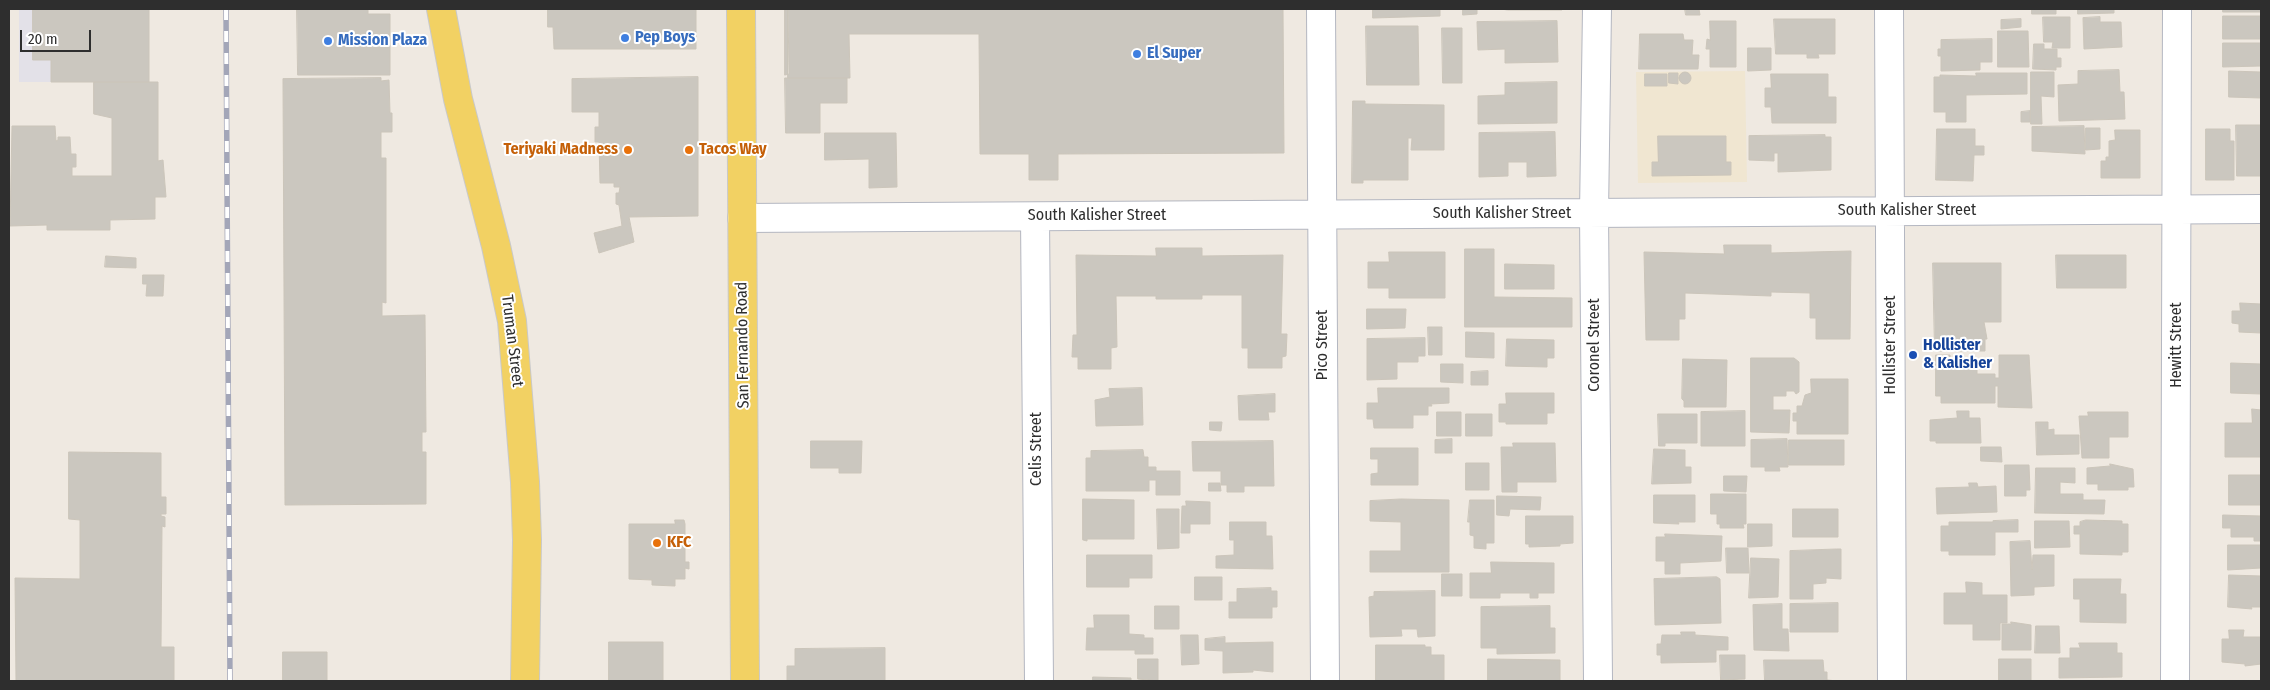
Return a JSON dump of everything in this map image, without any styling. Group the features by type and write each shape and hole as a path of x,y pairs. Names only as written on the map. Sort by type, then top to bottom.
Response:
{"main road":[{"name":"Truman Street","path":"441,9 460,107 496,246 512,321 526,492 525,681"},
{"name":"San Fernando Road","path":"741,9 745,681"}],"street":[{"name":"Pico Street","path":"1321,9 1325,681"},
{"name":"Coronel Street","path":"1597,9 1594,213 1598,681"},
{"name":"Hollister Street","path":"1889,9 1892,681"},
{"name":"Hewitt Street","path":"2175,681 2178,210 2177,9"},
{"name":"South Kalisher Street","path":"742,218 2261,209"},
{"name":"Celis Street","path":"1035,217 1039,681"}],"shaded area":[{"path":"19,9 149,9 149,82 19,82"},
{"path":"1745,71 1747,182 1638,183 1636,72"}],"building":[{"path":"33,9 149,9 149,82 51,82 51,60 33,60"},
{"path":"297,9 368,9 368,14 390,14 390,75 298,75"},
{"name":"Pep Boys","path":"548,9 696,9 696,49 554,49 553,27 548,27"},
{"path":"785,9 788,9 789,74 785,75"},
{"path":"788,9 1283,9 1284,153 1058,154 1058,180 1029,180 1029,154 980,154 979,34 849,34 850,78 788,78"},
{"path":"1373,9 1440,9 1440,16 1373,18"},
{"path":"1463,9 1477,9 1477,14 1463,15"},
{"path":"1501,9 1562,9 1562,10 1508,10"},
{"path":"1685,9 1699,9 1700,15 1686,15"},
{"path":"2032,9 2056,9 2056,14 2032,14"},
{"path":"2078,9 2114,9 2114,13 2078,14"},
{"path":"2223,9 2261,9 2261,12 2223,12"},
{"path":"2223,16 2261,16 2261,39 2223,39"},
{"path":"2043,17 2070,17 2070,48 2052,48 2053,42 2044,42"},
{"path":"2100,17 2100,22 2121,22 2122,47 2084,49 2083,18"},
{"path":"1774,19 1835,19 1835,54 1818,54 1819,58 1807,58 1807,54 1776,54"},
{"path":"2021,19 2021,27 2001,29 2001,20"},
{"path":"1557,21 1558,62 1505,63 1505,49 1478,50 1477,22"},
{"path":"1710,21 1736,21 1736,67 1710,67 1710,49 1706,49 1707,39 1710,40"},
{"path":"1366,26 1418,26 1419,85 1367,85"},
{"path":"1442,28 1462,28 1462,83 1443,83"},
{"path":"1998,31 2028,31 2029,67 1998,67"},
{"path":"1640,34 1683,34 1684,40 1693,40 1692,55 1699,55 1698,69 1639,69"},
{"path":"1992,39 1992,62 1980,62 1980,70 1941,71 1941,56 1938,56 1938,49 1941,49 1941,40"},
{"path":"2223,43 2261,43 2261,66 2223,67"},
{"path":"2034,44 2044,44 2044,49 2057,49 2057,58 2061,58 2061,67 2056,67 2056,70 2033,69"},
{"path":"1748,48 1771,48 1771,70 1748,71"},
{"path":"2119,70 2120,92 2124,92 2125,119 2059,121 2058,85 2078,84 2078,71"},
{"path":"2229,71 2261,72 2261,98 2229,97"},
{"path":"1683,72 1687,72 1691,78 1687,84 1683,84 1679,80 1679,76"},
{"path":"2031,72 2054,72 2054,97 2041,96 2042,124 2031,124"},
{"path":"1669,73 1678,73 1678,84 1669,83"},
{"path":"1976,73 2027,73 2027,94 1966,95 1966,122 1946,122 1946,112 1934,112 1934,77 1940,77 1940,75 1976,76"},
{"path":"1645,74 1667,74 1667,86 1645,86"},
{"path":"1771,74 1828,74 1828,97 1836,97 1836,123 1772,123 1771,107 1765,107 1765,88 1771,88"},
{"path":"698,77 698,216 629,217 634,242 599,253 594,233 622,226 619,205 616,204 616,193 619,193 620,187 614,187 614,183 600,183 599,142 595,142 595,127 599,127 599,112 572,112 572,79"},
{"path":"381,78 381,81 389,80 390,113 392,113 392,132 381,132 381,158 386,158 386,303 382,302 382,316 425,315 426,432 422,432 422,452 426,452 426,504 285,505 283,79"},
{"path":"785,78 847,78 847,103 820,103 820,133 786,133"},
{"path":"94,82 158,82 158,161 163,160 166,197 155,197 155,219 110,220 110,230 47,230 47,225 10,226 12,126 55,126 56,141 58,137 70,137 71,154 76,154 76,167 72,167 72,176 112,176 112,118 94,114"},
{"path":"1557,82 1557,123 1478,124 1478,96 1505,95 1505,83"},
{"path":"1353,101 1365,101 1365,104 1444,105 1444,150 1411,150 1412,138 1408,138 1408,180 1363,180 1363,183 1352,183"},
{"path":"2030,111 2030,122 2021,122 2021,112"},
{"path":"2236,125 2261,125 2261,176 2237,176"},
{"path":"2084,126 2085,154 2032,151 2032,127"},
{"path":"2086,128 2100,128 2100,149 2086,150"},
{"path":"1937,129 1975,129 1975,146 1984,146 1984,155 1974,155 1973,181 1936,180"},
{"path":"2206,129 2230,129 2230,141 2234,141 2234,180 2206,180"},
{"path":"2115,130 2140,130 2140,178 2101,178 2101,161 2106,161 2106,157 2109,157 2109,141 2115,140"},
{"path":"1555,132 1556,176 1527,177 1527,162 1508,162 1508,176 1479,177 1479,133"},
{"path":"825,133 896,133 897,187 869,188 869,159 825,160"},
{"path":"1825,135 1825,137 1831,137 1831,170 1778,172 1778,153 1774,153 1774,161 1749,160 1749,136"},
{"path":"1658,136 1726,136 1726,162 1731,162 1731,175 1652,176 1652,162 1658,162"},
{"path":"1724,245 1771,245 1771,253 1851,251 1850,339 1816,339 1816,318 1810,318 1810,293 1771,292 1771,296 1685,293 1685,319 1679,319 1679,340 1646,340 1644,252 1724,254"},
{"path":"1156,248 1202,248 1202,256 1283,255 1281,334 1287,334 1286,356 1282,357 1282,368 1248,368 1248,348 1242,348 1242,295 1202,295 1202,299 1156,299 1156,296 1116,296 1117,347 1111,348 1111,369 1078,369 1078,357 1072,357 1073,335 1077,335 1076,255 1156,256"},
{"path":"1465,249 1494,249 1494,297 1572,298 1572,327 1465,327"},
{"path":"1389,252 1445,252 1445,298 1389,298 1389,288 1368,288 1368,262 1389,262"},
{"path":"2056,255 2126,255 2126,288 2057,288"},
{"path":"106,256 136,258 136,268 105,267"},
{"path":"1933,263 2001,263 2001,322 1984,322 1987,339 1985,339 1985,351 1935,351"},
{"path":"1505,264 1554,265 1554,289 1505,289"},
{"path":"143,275 164,275 163,296 146,296 147,284 143,284"},
{"path":"2240,303 2261,304 2261,333 2239,332 2239,324 2232,323 2232,311 2240,311"},
{"path":"1367,309 1406,309 1405,328 1367,329"},
{"path":"1428,327 1442,327 1442,355 1429,355"},
{"path":"1466,332 1494,333 1494,358 1466,357"},
{"path":"1425,338 1425,356 1418,356 1418,362 1397,362 1397,379 1367,380 1367,339"},
{"path":"1507,339 1554,340 1554,358 1547,358 1547,367 1506,366"},
{"path":"1936,355 1950,355 1950,368 1977,369 1977,374 1995,374 1995,378 1999,378 1999,355 2029,355 2032,408 1998,407 1998,386 1995,386 1995,403 1941,403 1941,396 1936,396"},
{"path":"1751,358 1794,358 1799,362 1799,392 1796,394 1794,391 1786,391 1786,396 1773,396 1773,410 1790,410 1789,433 1751,432"},
{"path":"1683,359 1727,360 1726,407 1684,407 1682,399"},
{"path":"2231,363 2261,364 2261,394 2231,393"},
{"path":"1441,364 1463,364 1463,383 1441,382"},
{"path":"1488,371 1488,385 1471,385 1471,372"},
{"path":"1811,379 1848,379 1848,434 1797,434 1797,421 1793,421 1793,413 1797,413 1797,406 1802,406 1805,395 1811,393"},
{"path":"1142,388 1143,425 1096,426 1095,400 1110,397 1109,389"},
{"path":"1378,388 1449,388 1449,403 1431,404 1432,406 1428,406 1428,415 1413,415 1413,428 1374,428 1373,419 1367,419 1367,403 1378,403"},
{"path":"1506,393 1554,393 1554,413 1547,413 1547,424 1506,424 1506,422 1499,422 1499,404 1506,404"},
{"path":"1275,394 1275,412 1268,412 1269,420 1239,420 1238,396"},
{"path":"2252,409 2261,410 2261,457 2225,457 2225,423 2252,423"},
{"path":"1745,411 1745,446 1701,446 1701,412"},
{"path":"1957,411 1969,411 1969,418 1980,418 1981,443 1936,443 1936,441 1930,441 1930,420 1957,418"},
{"path":"1437,412 1461,412 1461,436 1437,436"},
{"path":"2088,412 2128,412 2128,437 2109,437 2109,458 2082,458 2079,416 2088,416"},
{"path":"1466,414 1492,414 1492,436 1466,436"},
{"path":"1658,414 1697,414 1697,443 1665,443 1665,446 1659,446"},
{"path":"1210,422 1222,422 1221,431 1210,430"},
{"path":"2036,422 2048,422 2048,430 2054,429 2054,435 2079,435 2079,454 2037,455"},
{"path":"1452,439 1452,453 1435,453 1435,440"},
{"path":"1787,439 1788,467 1779,467 1780,471 1765,471 1765,467 1751,467 1751,440"},
{"path":"1789,440 1844,440 1844,465 1789,465"},
{"path":"811,441 862,441 861,473 839,473 839,468 811,468"},
{"path":"1273,441 1274,486 1244,486 1244,492 1227,492 1227,485 1221,485 1221,471 1193,471 1192,442"},
{"path":"1513,443 1555,443 1556,482 1517,482 1517,492 1502,492 1501,447 1513,447"},
{"path":"1981,447 2001,447 2002,462 1981,461"},
{"path":"1371,448 1418,448 1418,485 1371,485 1371,474 1378,473 1378,459 1371,459"},
{"path":"1654,449 1685,450 1685,467 1691,467 1691,483 1652,484"},
{"path":"1143,450 1144,457 1148,457 1148,467 1156,467 1156,471 1180,471 1180,495 1156,495 1156,480 1149,480 1149,491 1086,491 1086,458 1091,458 1091,451"},
{"path":"69,452 161,453 161,497 166,497 166,514 161,514 161,516 165,517 165,527 162,526 161,647 174,647 174,681 16,681 15,578 80,579 80,520 69,519"},
{"path":"1466,463 1489,463 1489,490 1466,490"},
{"path":"2110,464 2133,469 2134,487 2128,487 2128,490 2098,490 2098,484 2087,484 2087,468 2110,466"},
{"path":"2005,465 2029,465 2030,490 2026,490 2026,496 2005,496"},
{"path":"2036,468 2075,468 2075,483 2060,482 2060,494 2083,494 2083,500 2105,500 2104,514 2035,513"},
{"path":"2229,475 2261,475 2261,505 2229,505"},
{"path":"1724,476 1747,476 1746,492 1724,491"},
{"path":"1209,483 1220,483 1221,491 1209,491"},
{"path":"1969,483 1977,483 1978,487 1996,486 1997,512 1937,514 1936,488 1969,487"},
{"path":"1711,494 1746,494 1746,524 1743,524 1744,528 1720,528 1720,524 1717,524 1717,514 1711,514"},
{"path":"1654,495 1695,495 1695,522 1678,522 1679,524 1654,523"},
{"path":"1497,496 1541,497 1540,510 1510,509 1509,516 1497,515"},
{"path":"1083,499 1134,500 1134,539 1083,540"},
{"path":"1401,499 1449,500 1449,572 1370,572 1370,551 1401,551 1401,522 1370,521 1370,501"},
{"path":"1470,500 1494,500 1494,543 1486,543 1486,549 1474,548 1474,536 1470,535 1470,522 1468,522"},
{"path":"1186,501 1210,502 1210,524 1190,524 1190,533 1181,533 1182,506 1186,506"},
{"path":"1157,509 1179,509 1179,548 1158,549"},
{"path":"1793,509 1838,509 1838,537 1793,537"},
{"path":"2223,515 2261,516 2261,541 2254,541 2254,537 2231,537 2231,528 2223,528"},
{"path":"1526,516 1573,516 1573,543 1560,544 1560,546 1529,547 1529,544 1526,544"},
{"name":"KFC","path":"675,520 684,520 685,524 685,562 689,562 689,569 685,568 685,579 675,579 675,586 652,585 652,580 629,579 629,524 675,524"},
{"path":"2018,520 2018,532 1995,532 1995,555 1949,555 1949,551 1941,551 1941,526 1949,526 1949,522"},
{"path":"2086,520 2122,521 2122,524 2128,524 2128,552 2122,552 2122,555 2080,554 2080,534 2074,534 2074,526 2080,526 2080,522"},
{"path":"2035,521 2069,521 2070,547 2035,548"},
{"path":"1230,522 1266,522 1266,536 1272,536 1273,569 1216,568 1216,556 1234,555 1234,540 1230,540"},
{"path":"1748,524 1772,524 1772,546 1748,547"},
{"path":"1665,534 1722,536 1721,561 1680,563 1680,574 1665,574 1665,561 1656,561 1656,537 1665,537"},
{"path":"2030,541 2032,570 2033,555 2054,555 2054,586 2034,587 2034,595 2011,596 2010,542"},
{"path":"2228,545 2261,545 2261,568 2228,570"},
{"path":"1726,548 1748,548 1749,573 1727,573"},
{"path":"1841,549 1841,579 1826,578 1826,583 1813,584 1813,599 1790,599 1790,551"},
{"path":"1087,555 1152,555 1152,578 1129,578 1129,587 1087,587"},
{"path":"1751,558 1779,559 1778,597 1749,598"},
{"path":"1491,562 1554,563 1554,593 1538,593 1538,598 1530,598 1530,593 1500,593 1500,598 1470,598 1470,573 1491,573"},
{"path":"1442,574 1462,574 1462,596 1442,596"},
{"path":"2229,575 2261,576 2261,607 2251,607 2252,609 2228,607"},
{"path":"1195,577 1222,577 1222,600 1195,600"},
{"path":"1717,577 1720,579 1721,623 1655,625 1654,579"},
{"path":"2074,579 2121,579 2120,594 2126,594 2126,623 2080,622 2080,599 2074,599"},
{"path":"1966,582 1982,583 1982,595 2007,595 2007,623 2000,623 2000,640 1973,640 1973,624 1944,624 1944,593 1966,593"},
{"path":"1271,588 1271,591 1277,591 1277,607 1272,607 1272,618 1229,618 1229,602 1237,602 1237,589"},
{"path":"1435,591 1435,636 1418,637 1417,629 1401,629 1402,636 1370,637 1369,597 1374,596 1374,592"},
{"path":"1838,603 1838,632 1790,632 1790,604"},
{"path":"1782,604 1782,629 1788,629 1789,651 1754,650 1753,605"},
{"path":"1155,606 1179,606 1179,629 1155,629"},
{"path":"1550,606 1550,628 1555,628 1555,653 1497,654 1497,648 1481,648 1481,607"},
{"path":"1094,615 1129,615 1129,634 1153,638 1153,654 1135,654 1135,650 1086,650 1087,628 1094,628"},
{"path":"2011,622 2031,625 2031,650 2002,650 2002,624 2011,624"},
{"path":"2036,626 2059,626 2060,653 2035,653"},
{"path":"2229,630 2244,630 2243,637 2261,637 2261,664 2245,666 2245,664 2222,662 2222,639 2229,639"},
{"path":"1681,632 1695,632 1695,635 1728,637 1728,650 1716,650 1716,662 1661,663 1661,655 1657,655 1657,644 1661,644 1662,635 1681,635"},
{"path":"1181,635 1198,635 1199,664 1182,665"},
{"path":"1225,637 1225,643 1273,642 1273,672 1253,670 1253,672 1223,673 1223,651 1205,650 1205,639"},
{"path":"609,642 663,642 663,681 609,681"},
{"path":"2079,643 2117,643 2117,653 2122,653 2122,677 2059,678 2059,658 2070,658 2070,648 2080,648"},
{"path":"1376,645 1425,645 1425,647 1431,647 1431,655 1444,655 1444,681 1376,681"},
{"path":"885,648 885,681 787,681 787,666 795,666 795,649"},
{"path":"283,652 327,652 327,681 283,681"},
{"path":"1720,655 1745,655 1745,679 1721,680"},
{"path":"1138,659 1158,659 1158,681 1138,679"},
{"path":"1488,659 1560,660 1560,681 1488,681"},
{"path":"1999,659 2031,659 2031,681 1999,681"},
{"path":"1764,660 1823,660 1824,672 1827,672 1827,680 1838,681 1765,681"},
{"path":"1093,677 1131,678 1131,681 1093,681"}],"railway":[{"path":"226,9 230,681"}],"place":[{"name":"Pep Boys","path":"625,38"},
{"name":"Mission Plaza","path":"328,41"},
{"name":"El Super","path":"1137,54"},
{"name":"Teriyaki Madness","path":"628,150"},
{"name":"Tacos Way","path":"689,150"},
{"name":"Hollister & Kalisher","path":"1913,355"},
{"name":"KFC","path":"657,543"}]}
